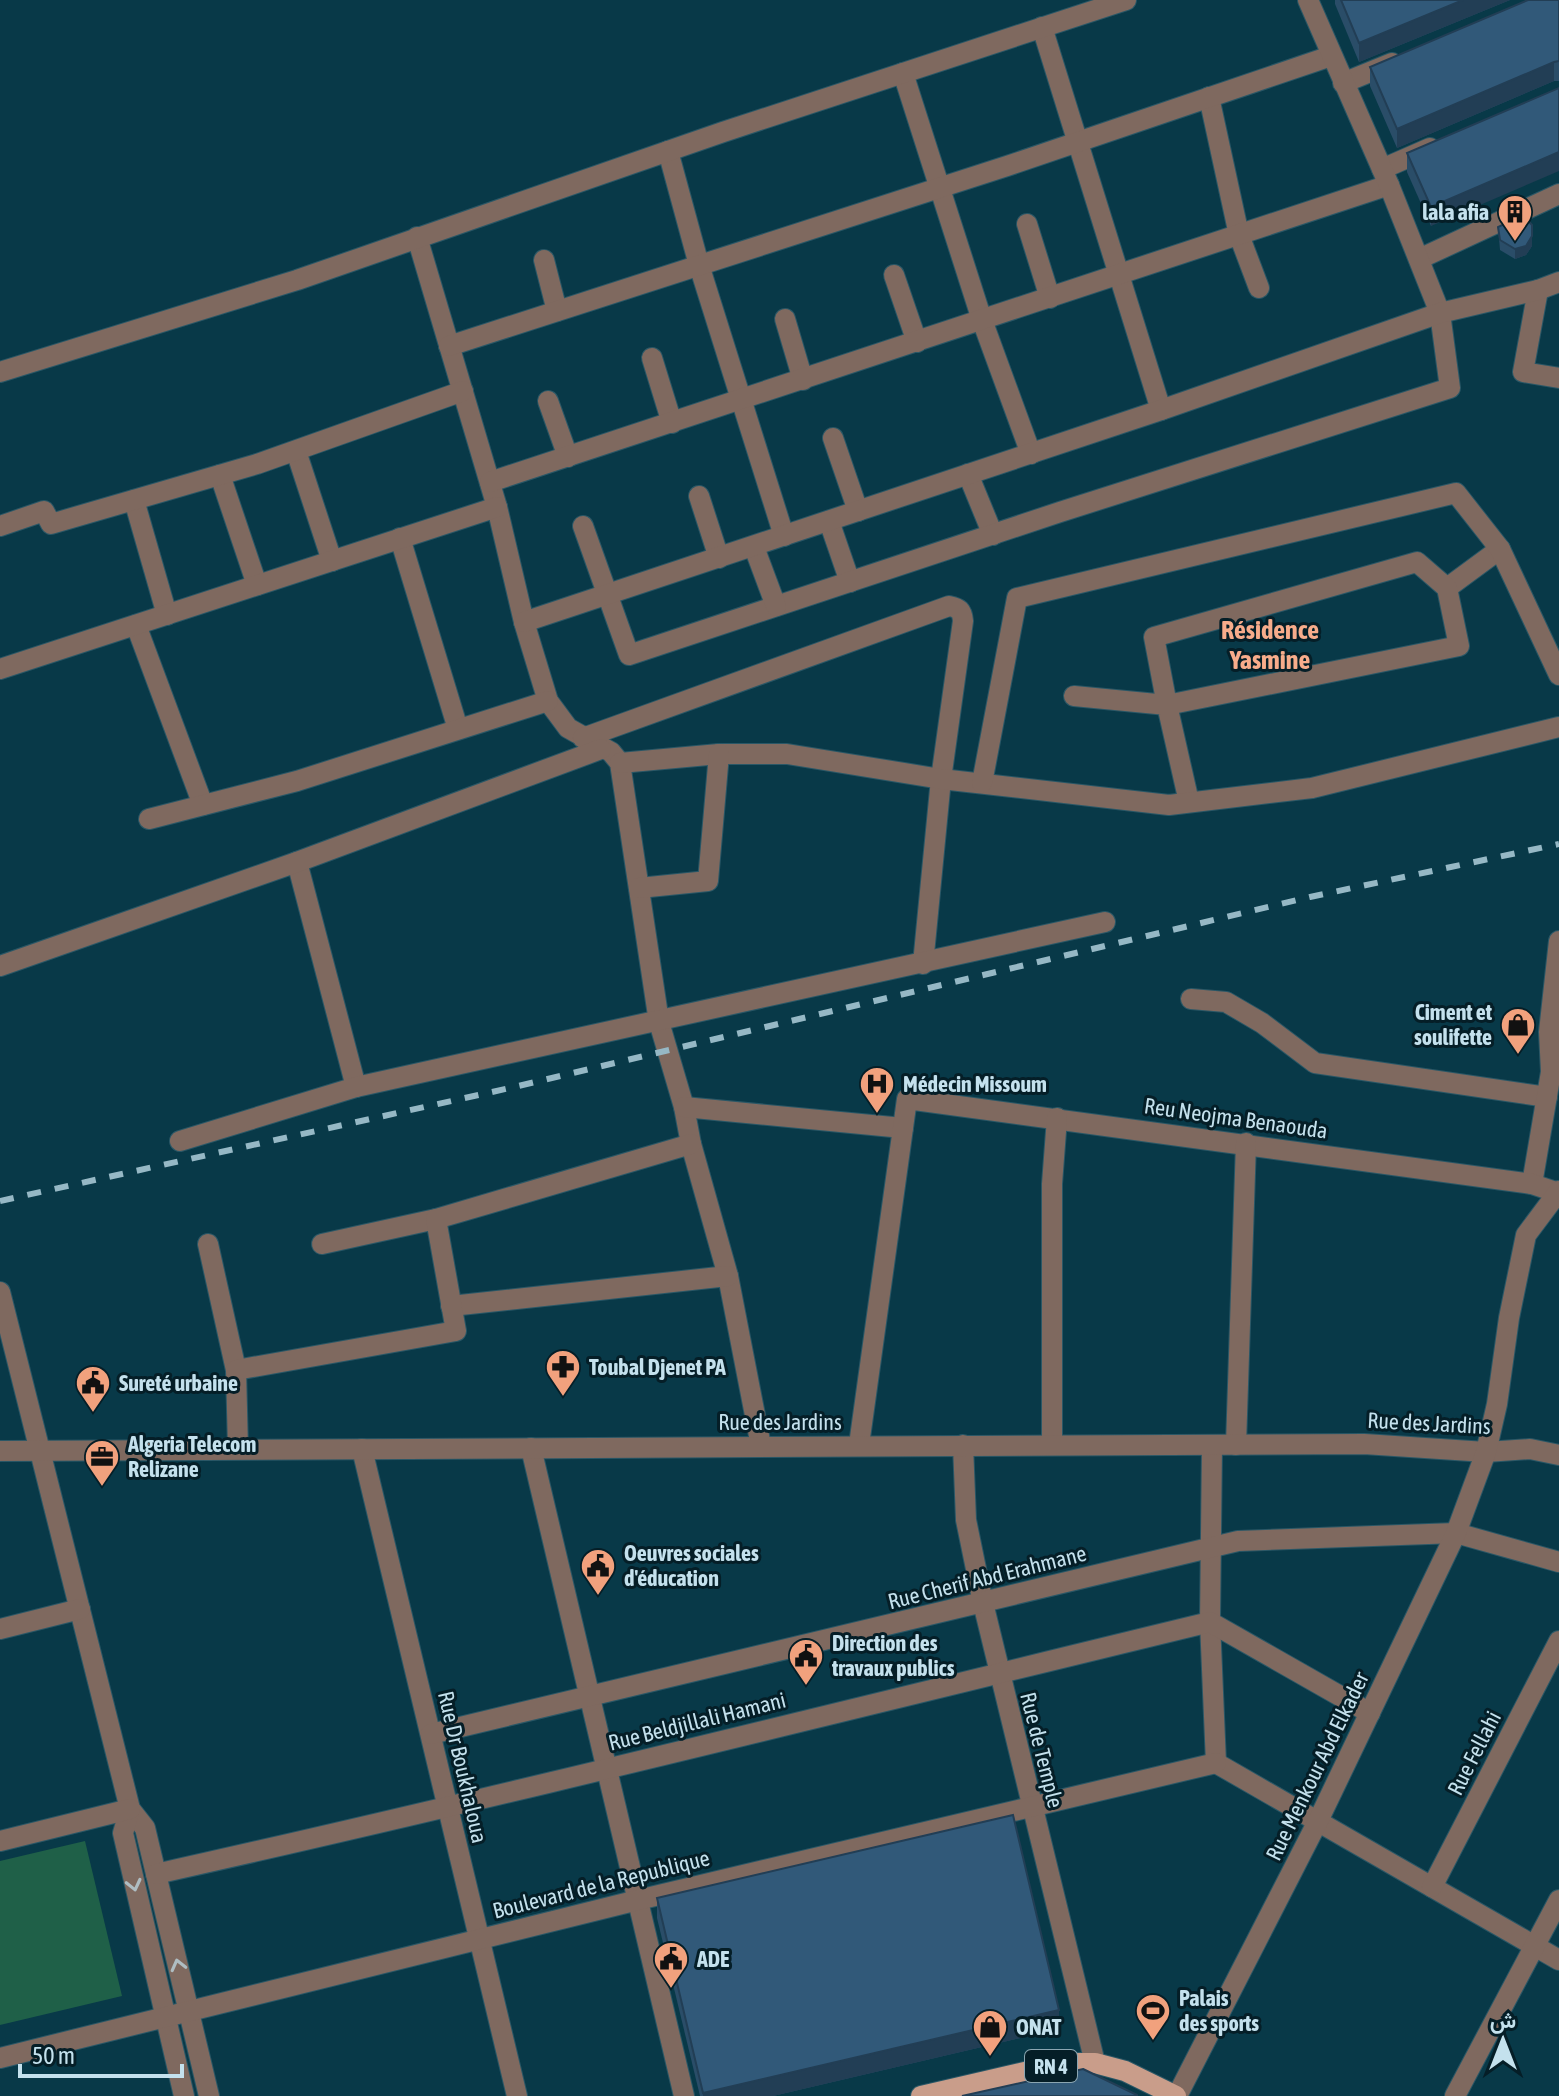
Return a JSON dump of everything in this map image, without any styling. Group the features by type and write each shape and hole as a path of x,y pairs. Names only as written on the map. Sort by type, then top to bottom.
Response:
{"main road":[{"name":"RN 4","path":"921,2096 1063,2063 1095,2063 1125,2071 1176,2096"}],"street":[{"path":"0,372 297,280 668,151 1126,0"},
{"path":"583,526 629,655 1450,388 1440,313 1308,0"},
{"path":"1042,27 1161,410"},
{"path":"1343,83 1415,53"},
{"path":"449,346 939,188 1331,56"},
{"path":"903,73 982,320 1031,454"},
{"path":"1209,97 1239,235 1259,288"},
{"path":"490,482 1239,235 1385,177 1450,140"},
{"path":"668,151 699,265 784,536"},
{"path":"1419,259 1559,194"},
{"path":"1027,224 1050,298"},
{"path":"417,237 490,482 524,622 548,701 568,728 611,752 620,763 659,1022 728,1276 761,1446"},
{"path":"544,260 557,311"},
{"path":"894,275 917,342"},
{"path":"524,622 1031,454 1440,313 1538,290 1559,282"},
{"path":"1538,290 1523,372 1559,378"},
{"path":"785,319 803,380"},
{"path":"652,358 672,423"},
{"path":"0,526 44,511 51,524 220,475 463,391"},
{"path":"548,401 568,457"},
{"path":"833,438 858,511"},
{"path":"296,451 332,561"},
{"path":"968,474 993,535"},
{"path":"220,475 257,585"},
{"path":"982,783 1017,598 1456,493 1500,549 1559,675"},
{"path":"699,496 719,558"},
{"path":"134,500 167,615"},
{"path":"0,669 497,507"},
{"path":"829,521 850,582"},
{"path":"400,538 458,729"},
{"path":"754,547 776,606"},
{"path":"1447,588 1500,549"},
{"path":"1074,696 1167,705 1459,646 1447,588 1417,562 1154,637 1167,705 1189,802"},
{"path":"583,738 949,606 958,607 963,621 941,779 923,964"},
{"path":"136,625 203,805"},
{"path":"149,819 297,781 548,701"},
{"path":"620,763 719,754 787,754 941,779 1169,805 1312,788 1559,727"},
{"path":"0,966 297,862 601,749"},
{"path":"639,888 708,881 719,754"},
{"path":"297,862 356,1087"},
{"path":"180,1141 356,1087 1105,922"},
{"path":"1532,1184 1547,1097 1555,1070 1559,941"},
{"path":"1191,999 1226,1002 1262,1023 1315,1063 1547,1097"},
{"name":"Reu Neojma Benaouda","path":"903,1128 907,1099 1246,1143 1532,1184 1558,1192"},
{"path":"684,1107 903,1128 859,1445"},
{"path":"1052,1445 1052,1184 1057,1118"},
{"path":"1236,1445 1246,1143"},
{"path":"322,1244 436,1219 691,1144"},
{"name":"Rue Menkour Abd Elkader","path":"1176,2096 1318,1821 1456,1533 1486,1452 1526,1235 1558,1192"},
{"path":"236,1370 456,1331 436,1219"},
{"path":"208,1244 236,1370 238,1449"},
{"path":"451,1306 728,1276"},
{"path":"0,1292 9,1365 40,1451 130,1809 145,1828 209,2096"},
{"name":"Rue des Jardins","path":"0,1451 1364,1444 1486,1452 1530,1449 1559,1455"},
{"name":"Rue de Temple","path":"963,1445 966,1520 983,1603 1095,2063"},
{"path":"1212,1445 1210,1622 1216,1763 1559,1960"},
{"path":"531,1448 684,2096"},
{"name":"Rue Dr Boukhaloua","path":"362,1449 517,2096"},
{"name":"Rue Cherif Abd Erahmane","path":"431,1734 1238,1541 1456,1533 1559,1562"},
{"path":"0,1629 80,1609"},
{"path":"1210,1622 1370,1713"},
{"name":"Rue Beldjillali Hamani","path":"156,1874 448,1808 1210,1622"},
{"name":"Rue Fellahi","path":"1432,1887 1559,1641"},
{"name":"Boulevard de la Republique","path":"0,2058 480,1938 1216,1763"},
{"path":"0,1841 130,1809"},
{"path":"130,1809 123,1833 184,2096"},
{"path":"1455,2096 1559,1900"}],"green space":[{"path":"85,1841 122,1996 0,2025 0,1861"}],"building":[{"path":"1341,0 1463,0 1359,43"},
{"path":"1528,0 1559,0 1559,61 1397,129 1370,67"},
{"path":"1559,88 1559,152 1431,207 1407,153"},
{"name":"lala afia","path":"1523,215 1532,225 1532,236 1526,246 1515,249 1500,240 1498,227"},
{"path":"1013,1815 1059,2010 703,2093 657,1898"},
{"path":"1083,2069 1137,2096 962,2096"}],"railway":[{"path":"0,1201 510,1088 1310,897 1559,844"}],"place":[{"name":"lala afia","path":"1515,243"},
{"name":"Ciment et soulifette","path":"1518,1056"},
{"name":"Médecin Missoum","path":"877,1115"},
{"name":"Toubal Djenet PA","path":"563,1398"},
{"name":"Sureté urbaine","path":"93,1414"},
{"name":"Algeria Telecom Relizane","path":"102,1488"},
{"name":"Oeuvres sociales d'éducation","path":"598,1597"},
{"name":"Direction des travaux publics","path":"806,1687"},
{"name":"ADE","path":"671,1990"},
{"name":"Palais des sports","path":"1153,2042"},
{"name":"ONAT","path":"990,2058"}],"district":[{"name":"Résidence Yasmine","path":"1270,645"}]}
